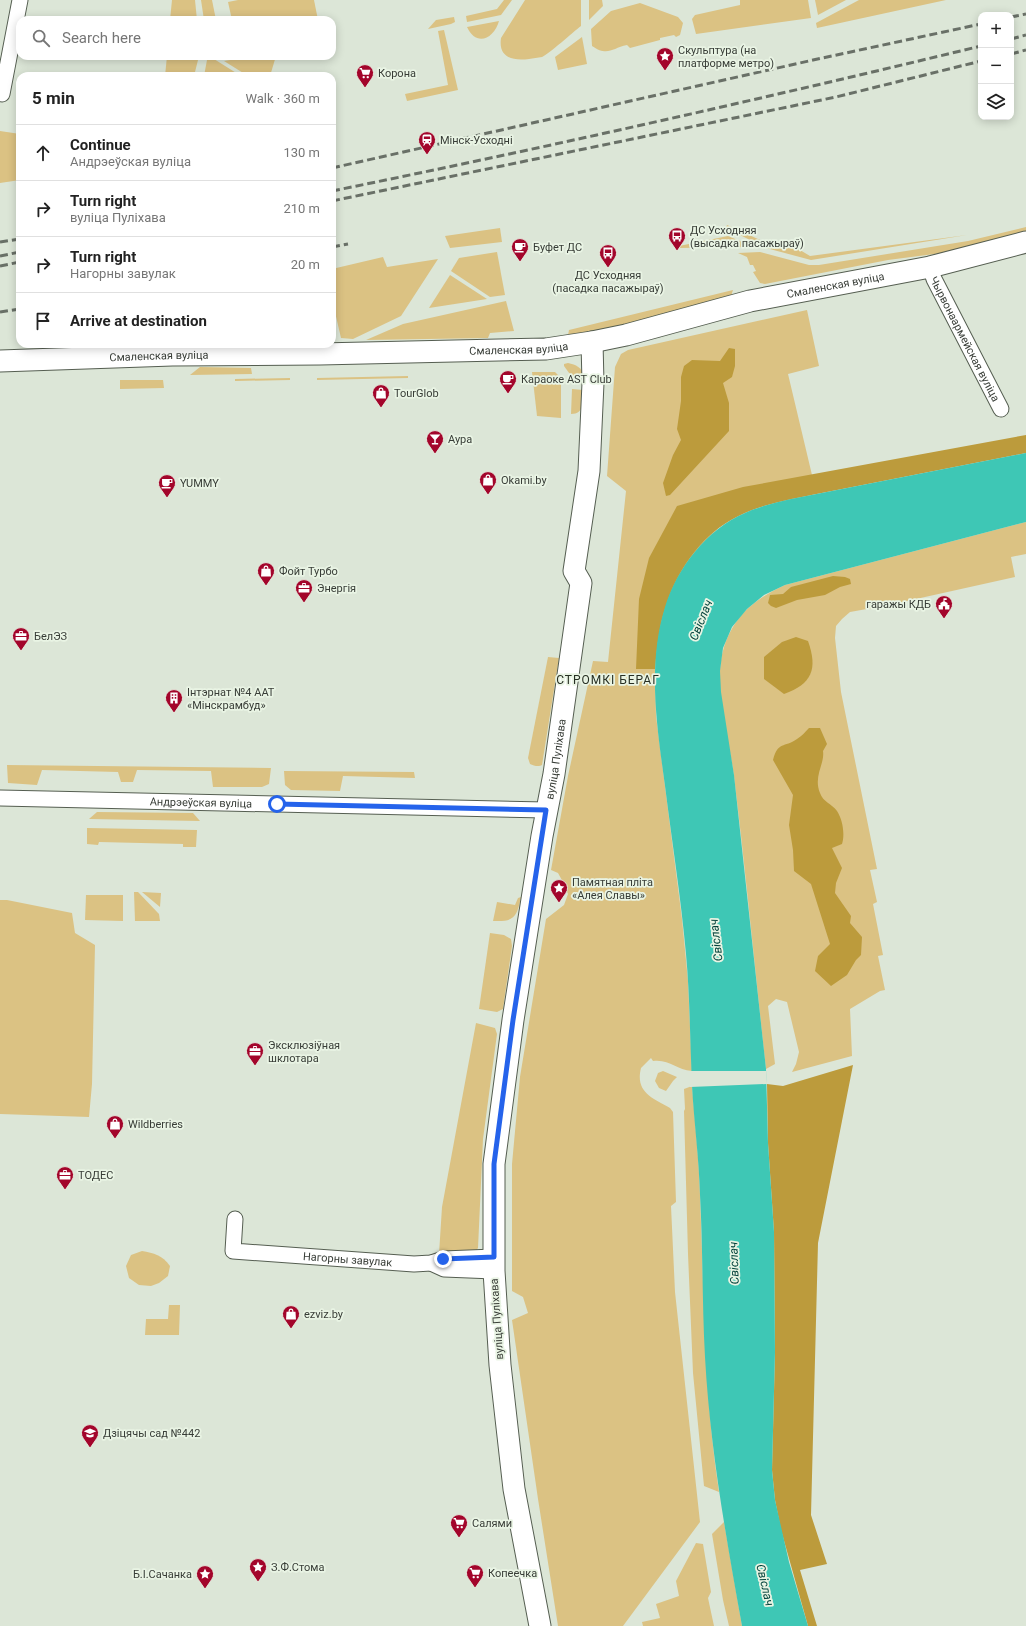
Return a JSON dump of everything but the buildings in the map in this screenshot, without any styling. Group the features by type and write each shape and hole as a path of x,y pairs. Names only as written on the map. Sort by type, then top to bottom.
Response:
{"street":[{"path":"17,16 20,0"},
{"path":"2,94 16,21"},
{"name":"Смаленская вуліца","path":"0,361 172,355 520,351 546,349 626,335 750,301 930,267 1026,242"},
{"name":"Чырвонаармейская вуліца","path":"930,267 934,279 1001,409"},
{"name":"вуліца Пуліхава","path":"540,1626 514,1489 500,1365 494,1264 494,1164 513,1020 546,810 554,774 566,700 578,577 588,572 593,542 595,510 589,471 593,383 592,342"},
{"name":"Андрэеўская вуліца","path":"0,798 546,810"},
{"name":"Нагорны завулак","path":"235,1218 234,1251 414,1264 431,1263 444,1269 494,1264"}],"shaded area":[{"path":"172,0 195,0 197,16 170,16"},
{"path":"201,0 212,0 215,16 203,16"},
{"path":"238,0 314,0 317,16 231,16 228,2"},
{"path":"504,0 512,0 501,15 467,22 466,16 497,9"},
{"path":"525,0 581,0 581,26 542,57 512,59 504,54 501,45 501,38"},
{"path":"589,0 602,0 603,6 589,20"},
{"path":"740,0 808,0 811,18 696,34 692,19 695,15 740,5"},
{"path":"815,0 846,0 818,15"},
{"path":"859,0 946,0 817,28 816,23"},
{"path":"640,3 678,17 683,23 680,35 676,37 674,35 660,38 660,40 630,48 627,45 622,46 610,51 602,51 592,46 591,29 611,11"},
{"path":"454,17 455,22 451,24 428,29 436,20"},
{"path":"499,21 497,27 489,36 480,39 475,37 467,27"},
{"path":"444,30 458,90 407,101 405,94 448,85 438,31"},
{"path":"582,37 587,64 558,70 555,57"},
{"path":"167,60 198,60 195,72 165,72"},
{"path":"207,60 216,60 235,72 205,72"},
{"path":"275,60 271,72 242,72 224,61"},
{"path":"0,131 16,133 16,181 0,183"},
{"path":"727,225 778,248 795,247 810,256 967,235 811,260 766,248 726,228"},
{"path":"1026,227 1026,232 942,253 888,260 765,284 760,283 753,272 756,271 753,265 750,265 747,257 738,253 760,252 809,265 819,265 968,241"},
{"path":"500,228 502,242 450,248 445,236"},
{"path":"728,236 747,244 745,247 679,248 679,246"},
{"path":"497,252 505,295 490,297 451,271 459,258"},
{"path":"383,257 387,267 438,259 401,316 353,339 341,338 336,316 336,268"},
{"path":"450,275 487,299 429,308"},
{"path":"733,290 730,299 571,337 568,335 569,330"},
{"path":"506,301 514,331 490,333 488,338 366,340 403,324"},
{"path":"807,310 819,366 788,374 812,475 811,495 758,507 730,520 718,528 697,550 679,576 671,592 661,622 655,669 656,716 682,919 688,981 692,1071 682,1069 669,1063 653,1061 651,1058 641,1068 640,1083 646,1093 670,1108 673,1112 676,1202 671,1206 675,1292 700,1522 623,1626 558,1626 512,1320 528,1313 523,1297 512,1291 512,1164 520,1077 546,919 564,905 568,894 558,873 551,870 568,776 593,661 608,662 626,491 607,476 615,367 621,354 628,350"},
{"path":"729,348 735,349 735,366 732,377 723,383 729,403 729,431 670,495 666,496 663,483 673,455 681,440 677,429 681,401 681,377 684,366 692,360 720,361"},
{"path":"568,363 582,370 584,376 572,377 564,366 564,364"},
{"path":"200,367 251,368 252,374 190,375"},
{"path":"532,372 555,372 561,378 561,418 537,416"},
{"path":"408,376 408,378 317,380 317,378"},
{"path":"290,378 290,380 235,381 235,379"},
{"path":"120,380 163,380 164,388 120,389"},
{"path":"572,389 583,390 583,398 582,406 579,412 571,414"},
{"path":"1026,435 1026,453 791,499 752,510 731,520 720,527 699,546 676,581 670,594 662,621 655,669 636,669 639,599 649,558 677,506 743,487"},
{"path":"1026,522 1026,554 1011,557 1015,577 889,605 850,612 836,626 835,638 841,692 877,869 870,870 877,902 873,904 883,955 878,956 885,990 880,991 850,1009 852,1056 792,1072 799,1052 787,1002 776,999 768,1006 775,1064 766,1069 743,849 734,776 721,694 721,662 724,647 729,635 734,625 747,609 764,596 785,585"},
{"path":"833,576 850,579 851,584 840,587 825,595 797,600 776,608 768,603 770,595 783,594 791,587"},
{"path":"796,637 808,641 811,651 812,667 807,680 793,690 784,694 764,679 764,657 782,642"},
{"path":"548,657 559,658 542,765 536,766 530,764 528,758"},
{"path":"809,728 820,728 827,744 823,751 818,776 818,787 823,799 837,811 843,828 842,844 832,848 842,868 836,883 835,893 851,916 850,923 862,937 861,955 856,960 847,975 831,986 815,971 818,956 830,944 811,884 794,871 793,850 789,825 793,795 773,760 779,747 797,739"},
{"path":"7,765 271,768 269,784 262,787 213,787 211,771 137,770 133,782 121,782 118,772 42,770 37,785 8,783"},
{"path":"284,771 414,772 415,778 343,776 340,791 291,790 285,785"},
{"path":"97,812 193,813 200,821 89,819"},
{"path":"87,828 197,830 196,847 183,847 183,844 99,842 98,845 87,844"},
{"path":"134,892 138,892 159,914 160,921 135,921"},
{"path":"142,892 161,893 160,907"},
{"path":"86,895 123,895 123,921 85,920"},
{"path":"521,897 516,914 513,917 506,920 493,921 497,902 515,905 518,898"},
{"path":"0,900 7,900 72,913 75,933 95,945 92,1084 89,1117 0,1114"},
{"path":"490,933 504,935 511,939 512,946 503,1009 497,1012 479,1009"},
{"path":"476,1023 495,1028 497,1034 483,1139 478,1248 476,1251 439,1254 442,1207"},
{"path":"853,1065 818,1243 811,1515 827,1564 800,1570 817,1626 808,1626 781,1530 775,1500 772,1470 775,1352 774,1232 768,1143 767,1084 783,1086"},
{"path":"663,1071 677,1077 666,1091 659,1088 655,1081 658,1073"},
{"path":"692,1086 698,1154 707,1381 719,1492 704,1486 693,1373 684,1111 684,1089"},
{"path":"142,1251 158,1255 170,1266 168,1276 159,1283 151,1286 139,1285 129,1278 126,1266 131,1255"},
{"path":"169,1305 180,1305 179,1335 145,1335 146,1319 168,1319"},
{"path":"724,1522 742,1626 729,1626 723,1600 712,1534"},
{"path":"696,1543 703,1544 711,1592 708,1598 714,1626 643,1626 642,1622 660,1618 656,1604 679,1596 676,1581"}],"water":[{"name":"Свіслач","path":"1026,453 1026,522 785,585 764,595 747,609 732,627 723,648 720,671 721,692 734,775 766,1069 768,1143 774,1232 775,1352 772,1470 775,1500 789,1562 808,1626 742,1626 719,1492 707,1391 704,1337 702,1236 692,1086 687,970 682,912 659,741 655,696 656,651 665,607 677,578 695,551 718,529 745,513 791,499"}],"pier":[{"path":"690,1071 766,1071 767,1084 690,1087"}],"railway":[{"path":"1014,16 1026,14"},
{"path":"336,167 813,60 978,25"},
{"path":"1014,38 1026,35"},
{"path":"336,190 657,122 978,47"},
{"path":"1014,53 1026,50"},
{"path":"336,200 836,97 978,62"},
{"path":"0,242 16,240"},
{"path":"336,246 348,244"},
{"path":"0,256 16,253"},
{"path":"0,266 16,263"},
{"path":"0,312 16,310"}],"place":[{"name":"Скульптура (на платформе метро)","path":"665,71"},
{"name":"Корона","path":"365,88"},
{"name":"Мінск-Усходні","path":"427,155"},
{"name":"ДС Усходняя (высадка пасажыраў)","path":"677,251"},
{"name":"Буфет ДС","path":"520,262"},
{"name":"ДС Усходняя (пасадка пасажыраў)","path":"608,268"},
{"name":"Караоке AST Club","path":"508,394"},
{"name":"TourGlob","path":"381,408"},
{"name":"Аура","path":"435,454"},
{"name":"Okami.by","path":"488,495"},
{"name":"YUMMY","path":"167,498"},
{"name":"Фойт Турбо","path":"266,586"},
{"name":"Энергія","path":"304,603"},
{"name":"гаражы КДБ","path":"944,619"},
{"name":"БелЭЗ","path":"21,651"},
{"name":"Інтэрнат №4 ААТ «Мінскрамбуд»","path":"174,713"},
{"name":"Памятная пліта «Алея Славы»","path":"559,903"},
{"name":"Эксклюзіўная шклотара","path":"255,1066"},
{"name":"Wildberries","path":"115,1139"},
{"name":"ТОДЕС","path":"65,1190"},
{"name":"ezviz.by","path":"291,1329"},
{"name":"Дзіцячы сад №442","path":"90,1448"},
{"name":"Салями","path":"459,1538"},
{"name":"З.Ф.Стома","path":"258,1582"},
{"name":"Копеечка","path":"475,1588"},
{"name":"Б.І.Сачанка","path":"205,1589"}],"district":[{"name":"СТРОМКІ БЕРАГ","path":"608,680"}],"route":[{"path":"277,804 546,810 513,1020 494,1164 494,1257 443,1259"}]}
